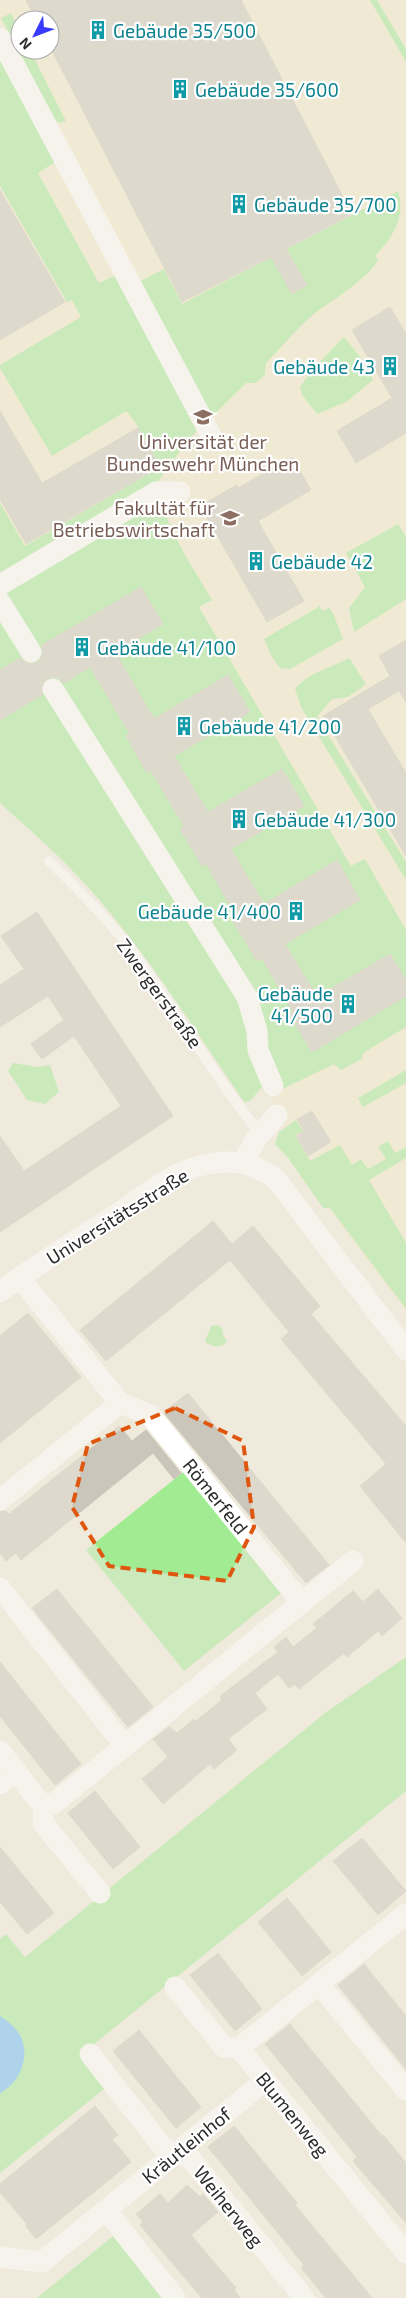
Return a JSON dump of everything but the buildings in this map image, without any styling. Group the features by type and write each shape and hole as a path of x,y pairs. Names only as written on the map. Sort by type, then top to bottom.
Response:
{"street":[{"path":"0,38 214,441"},
{"path":"0,585 156,492 180,492"},
{"path":"0,602 31,652"},
{"path":"53,689 247,997 257,1030 258,1050 273,1086"},
{"path":"277,1115 261,1134 243,1162 254,1165 276,1179 406,1350"},
{"name":"Universitätsstraße","path":"0,1292 159,1185 191,1168 223,1162 243,1162"},
{"path":"0,1500 120,1403 20,1278"},
{"name":"Römerfeld","path":"120,1403 150,1414 302,1603"},
{"path":"0,1752 8,1778 44,1804 53,1804 353,1561"},
{"path":"0,1588 125,1746"},
{"path":"44,1804 43,1823 100,1893"},
{"path":"239,2048 406,1914"},
{"path":"319,1984 406,2090"},
{"name":"Blumenweg","path":"175,1987 224,2047 239,2048 406,2254"},
{"name":"Weiherweg","path":"90,2054 162,2146 176,2154 190,2158 304,2298"},
{"name":"Kräutleinhof","path":"0,2257 42,2262 266,2080"},
{"path":"106,2210 175,2298"}],"lane":[{"name":"Zwergerstraße","path":"49,861 84,895 133,952 239,1107 261,1134"}],"highlighted area":[{"path":"175,1408 243,1441 254,1527 227,1581 109,1566 72,1507 88,1444"}],"shaded area":[{"name":"Universität der Bundeswehr München","path":"0,0 406,0 406,1312 327,1207 277,1115 269,1093 0,784"}],"green space":[{"path":"370,0 377,0 406,49 406,62"},
{"path":"10,14 10,35 1,18"},
{"path":"0,46 57,161 38,173 99,283 118,274 125,289 164,269 182,304 398,191 400,201 399,218 387,242 375,256 378,260 374,266 353,286 316,312 301,326 266,363 265,375 255,383 246,383 188,440 156,484 165,515 187,558 212,600 199,607 351,866 365,859 406,930 406,1027 363,1053 362,1059 341,1070 334,1064 268,1096 261,1088 250,1101 245,1102 242,1099 130,937 67,865 0,803 0,503 25,546 160,467 135,422 126,411 52,456 0,368 0,365 81,317 72,300 67,302 0,186"},
{"path":"23,60 35,60 66,121 59,123 53,118"},
{"path":"344,337 361,358 373,380 346,402 317,414 302,395 300,387 312,370"},
{"path":"398,524 406,537 406,599 354,632 349,608 365,587 346,553"},
{"path":"320,606 323,611 329,608 333,613 343,639 290,669 280,668 272,657 264,639"},
{"path":"349,658 366,684 348,697 332,699 317,717 406,862 406,880 301,707 295,689 312,675"},
{"path":"13,1063 37,1067 50,1065 59,1092 45,1104 27,1100 8,1071"},
{"path":"406,1070 406,1083 363,1107 358,1098"},
{"path":"296,1120 303,1131 295,1135 310,1161 340,1145 352,1165 361,1159 368,1169 386,1159 378,1147 388,1141 395,1153 406,1147 406,1158 369,1180 406,1243 406,1309 330,1208 323,1208 289,1159 275,1144 279,1132"},
{"path":"217,1325 222,1328 223,1335 227,1341 222,1345 210,1345 205,1341 211,1326"},
{"path":"187,1469 285,1590 184,1671 86,1550"},
{"path":"406,1657 406,1791 93,2045 119,2077 0,2173 0,1939 6,1934 25,1957 325,1713"},
{"path":"113,2236 163,2298 37,2298"}],"water":[{"path":"0,2016 11,2024 20,2035 23,2043 24,2060 22,2068 13,2083 0,2093"}],"place":[{"name":"Gebäude 35/500","path":"98,30"},
{"name":"Gebäude 35/600","path":"180,89"},
{"name":"Gebäude 35/700","path":"239,204"},
{"name":"Gebäude 43","path":"390,366"},
{"name":"Universität der Bundeswehr München","path":"203,417"},
{"name":"Fakultät für Betriebswirtschaft","path":"230,518"},
{"name":"Gebäude 42","path":"256,561"},
{"name":"Gebäude 41/100","path":"82,647"},
{"name":"Gebäude 41/200","path":"184,726"},
{"name":"Gebäude 41/300","path":"239,819"},
{"name":"Gebäude 41/400","path":"296,911"},
{"name":"Gebäude 41/500","path":"348,1004"}]}
